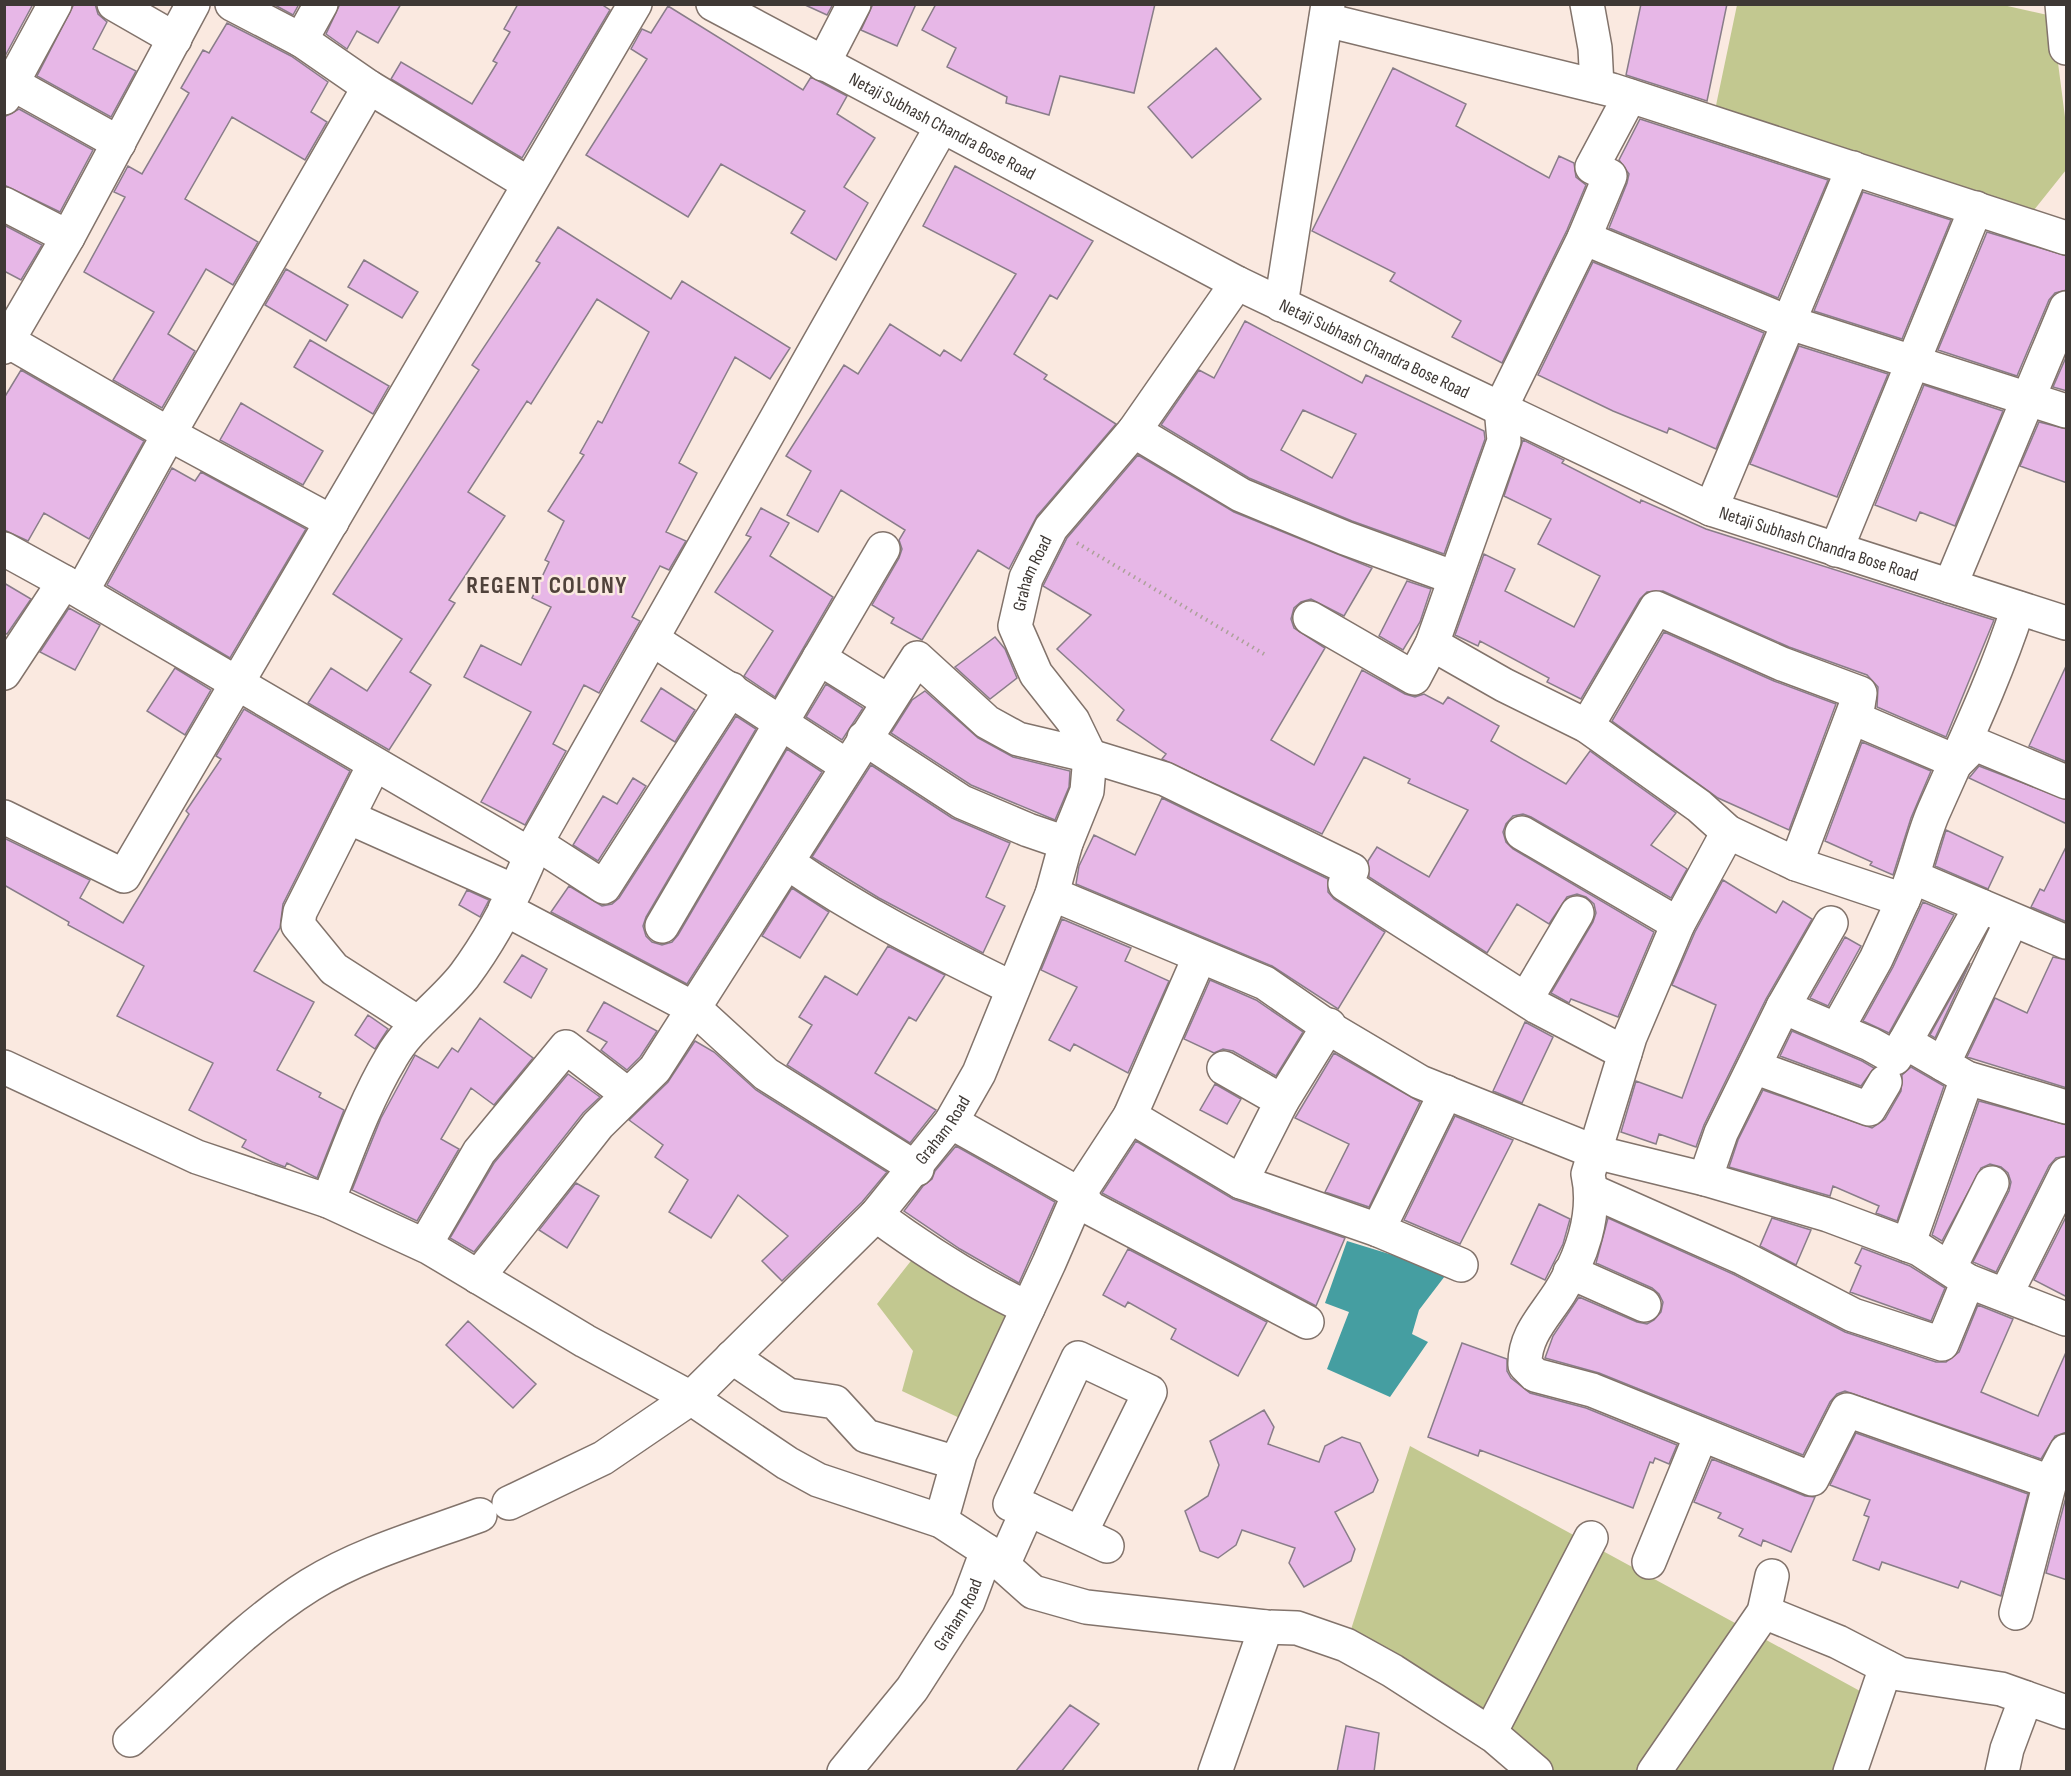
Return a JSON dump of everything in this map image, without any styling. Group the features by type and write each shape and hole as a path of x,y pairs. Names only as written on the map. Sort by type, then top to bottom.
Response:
{"street":[{"path":"55,4 7,87 119,144"},
{"path":"114,4 175,39"},
{"path":"194,4 68,237 6,344 332,522"},
{"path":"232,4 301,40 369,87 529,184"},
{"path":"301,40 321,4"},
{"path":"4,817 124,876 635,4"},
{"name":"Netaji Subhash Chandra Bose Road","path":"713,4 941,128 1236,283 1501,407 1711,509 2067,623"},
{"path":"823,64 854,4"},
{"path":"1587,4 1595,48 1597,86"},
{"path":"2062,4 2067,48"},
{"path":"1281,305 1327,12 1630,96 2067,238"},
{"path":"4,673 73,586 169,434 369,87"},
{"path":"1310,618 1414,678 1432,644 1504,441 1501,407 1584,238 1610,176 1592,167 1630,96"},
{"path":"327,1201 370,1098 391,1057 418,1023 442,1002 465,975 941,128"},
{"path":"1711,509 1853,168"},
{"path":"4,204 68,237"},
{"path":"1836,550 1976,208"},
{"path":"1584,238 1787,322 2067,411"},
{"name":"Graham Road","path":"509,1503 603,1458 691,1398 876,1215 917,1169 951,1122 979,1073 1052,894 1066,843 1087,791 1090,756 1073,721 1036,674 1015,626 1026,578 1051,528 1134,431 1236,283"},
{"path":"1950,586 2067,308"},
{"path":"1134,431 1241,495 1345,538 1455,578"},
{"path":"4,549 73,586 374,765 604,887 731,689"},
{"path":"662,926 884,549"},
{"path":"1587,726 1656,608 1782,664 1860,693"},
{"path":"1837,1029 1876,959 1908,889 1932,815 2000,661 2018,608"},
{"path":"652,639 847,766"},
{"path":"1432,644 1504,685 1587,726 1699,807 1728,832 1796,864 1981,906 2067,942"},
{"path":"819,658 888,701"},
{"path":"478,1277 598,1125 655,1069 917,658 987,722 1018,739 1090,756 1165,780 1349,877 1526,999 1625,1053"},
{"path":"1860,693 1856,718 1957,762"},
{"path":"1796,864 1860,693"},
{"path":"864,738 962,802 1028,830 1066,843"},
{"path":"1957,762 1974,744 2067,782"},
{"path":"374,765 300,912 298,925 334,969 418,1023"},
{"path":"348,817 509,900 694,1009 766,1074 917,1169"},
{"path":"1728,832 1678,924 1625,1053 1588,1174 1592,1191 1586,1239 1560,1292 1538,1321 1525,1353 1525,1365 1535,1375 1592,1390 1812,1479 1847,1410 2050,1482"},
{"path":"1522,833 1678,924"},
{"path":"788,863 848,904 892,930 1012,988"},
{"path":"1052,894 1200,958 1265,983 1420,1082 1594,1152 1705,1179 1828,1215 1908,1245 1959,1274 2067,1319"},
{"path":"1783,1007 1837,1029 1895,1058 1981,906"},
{"path":"1526,999 1577,913"},
{"path":"1908,1245 1955,1071 2012,920"},
{"path":"1705,1179 1721,1133 1783,1007 1831,923"},
{"path":"941,1521 957,1463 1079,1194 1130,1116 1200,958"},
{"path":"1241,1182 1282,1101 1329,1025"},
{"path":"1905,1042 1955,1071 2067,1107"},
{"path":"429,1238 479,1152 566,1047 627,1094"},
{"path":"4,1067 198,1158 327,1201 430,1248 585,1341 691,1398 787,1463 818,1480 941,1521 995,1558 1033,1592 1086,1607 1266,1627 1297,1628 1346,1645 1393,1671 1490,1733 1536,1772"},
{"path":"1754,1067 1869,1109 1885,1082"},
{"path":"1224,1068 1282,1101"},
{"path":"1378,1230 1446,1092"},
{"path":"1130,1116 1241,1182 1378,1230 1461,1265"},
{"path":"951,1122 1079,1194 1090,1208 1307,1322"},
{"path":"2006,1294 2067,1174"},
{"path":"1592,1191 1743,1258 1853,1315 1942,1344 1959,1274 1992,1183"},
{"path":"876,1215 933,1257 992,1291 1028,1308"},
{"path":"1570,1272 1644,1305"},
{"path":"732,1358 788,1395 834,1402 866,1436 957,1463"},
{"path":"1078,1358 1150,1392 1094,1539 1028,1509 1010,1504 1078,1358"},
{"path":"1649,1562 1701,1435"},
{"path":"2016,1613 2050,1482 2067,1451"},
{"name":"Graham Road","path":"844,1772 912,1689 1028,1509"},
{"path":"130,1740 256,1625 310,1585 358,1560 480,1515"},
{"path":"1490,1733 1591,1538"},
{"path":"1654,1772 1764,1612 1772,1576"},
{"path":"1764,1612 1838,1642 1900,1674 2001,1689 2067,1712"},
{"path":"1215,1772 1266,1627"},
{"path":"1850,1772 1886,1667"},
{"path":"2002,1772 2007,1749 2026,1698"}],"path":[{"path":"1051,528 1264,654"}],"green space":[{"path":"1737,5 2003,5 2052,16 2066,125 2066,170 2030,215 1714,115"},
{"path":"914,1257 1019,1315 966,1421 902,1391 913,1351 877,1304"},
{"path":"1410,1446 1871,1697 1849,1771 1555,1771 1346,1645"}],"water":[{"path":"1347,1241 1448,1272 1419,1310 1412,1334 1428,1342 1390,1397 1327,1369 1349,1312 1325,1303"}],"building":[{"path":"4,4 33,4 4,58"},
{"path":"74,4 95,4 98,14 107,22 93,49 136,71 111,117 37,76"},
{"path":"273,4 299,4 293,15"},
{"path":"340,4 401,4 378,43 357,31 347,49 326,34"},
{"path":"518,4 601,4 610,10 522,158 391,79 401,62 472,104 497,63 493,61 510,32 504,29"},
{"path":"803,4 833,4 827,15"},
{"path":"873,4 916,4 897,46 861,30"},
{"path":"936,4 1155,4 1134,93 1060,76 1049,115 1006,103 1007,97 947,67 956,48 922,30"},
{"path":"1641,4 1727,4 1707,101 1626,75"},
{"path":"668,6 803,90 811,77 847,96 837,114 875,138 844,187 868,203 836,260 791,233 805,211 721,164 688,217 586,155 647,59 631,49 642,29 651,33"},
{"path":"227,23 291,56 328,82 311,112 327,122 305,160 232,117 185,199 258,242 233,285 206,269 168,334 195,351 162,408 113,380 154,312 84,272 125,197 114,192 128,166 142,174 189,93 181,88 203,50 209,53"},
{"path":"1216,48 1261,99 1192,158 1148,107"},
{"path":"1393,68 1466,104 1456,126 1549,178 1559,156 1574,163 1576,177 1586,185 1567,230 1502,363 1452,337 1461,321 1390,281 1395,273 1312,231"},
{"path":"19,109 93,150 60,212 4,185 4,117"},
{"path":"1640,119 1828,180 1778,298 1609,228 1629,174 1619,160"},
{"path":"955,166 1093,241 1057,299 1050,295 1014,354 1047,375 1044,379 1116,424 1037,516 1009,569 978,550 922,640 891,623 894,618 872,605 899,558 902,549 899,540 905,530 841,490 818,532 787,515 811,471 786,456 844,365 858,374 890,324 940,356 944,350 961,361 1016,274 923,226"},
{"path":"1863,192 1951,220 1902,339 1814,311"},
{"path":"4,225 42,245 21,280 4,271"},
{"path":"558,227 671,299 682,281 790,348 770,379 735,357 679,463 697,473 666,532 686,541 669,570 660,566 632,617 640,621 599,693 584,685 553,744 566,751 525,825 481,802 531,712 464,677 481,645 521,665 551,607 532,598 549,562 545,560 564,521 548,511 584,455 580,453 598,421 602,423 649,332 597,299 531,404 527,401 468,492 505,516 449,600 455,603 410,672 431,685 389,750 308,703 331,668 367,691 402,639 333,594 479,370 472,365 540,263 536,261"},
{"path":"1987,232 2067,256 2067,290 2055,293 2049,300 2017,376 1938,350"},
{"path":"364,260 418,292 402,318 348,287"},
{"path":"1593,262 1764,333 1716,449 1669,428 1667,433 1613,411 1538,375"},
{"path":"286,269 348,305 326,341 265,305"},
{"path":"1245,321 1362,383 1366,375 1484,431 1485,439 1444,554 1352,521 1249,478 1161,425 1199,370 1214,378","holes":["1303,410 1356,434 1332,478 1281,450"]},
{"path":"310,340 389,386 373,414 294,367"},
{"path":"1799,346 1888,374 1837,497 1750,464"},
{"path":"2067,355 2067,391 2053,387"},
{"path":"21,370 144,441 89,539 44,513 28,541 4,530 4,398"},
{"path":"1924,385 2003,411 1955,526 1920,512 1916,521 1875,505"},
{"path":"241,403 323,451 303,485 220,440"},
{"path":"2039,422 2067,429 2067,483 2020,466"},
{"path":"1523,440 1564,460 1562,463 1640,503 1641,500 1706,529 1994,620 1946,737 1877,707 1878,687 1867,675 1789,647 1663,591 1647,592 1640,599 1581,699 1547,682 1549,678 1480,641 1478,646 1455,635 1484,554 1515,569 1505,591 1574,627 1600,576 1538,544 1551,519 1504,496"},
{"path":"1138,455 1234,512 1372,568 1344,616 1311,599 1301,602 1294,608 1291,619 1294,628 1325,648 1271,740 1314,765 1362,670 1405,694 1415,697 1424,694 1443,704 1448,697 1499,726 1491,741 1566,784 1590,751 1676,813 1651,845 1687,869 1671,898 1531,817 1523,814 1513,816 1503,832 1506,842 1513,849 1654,932 1618,1017 1571,999 1569,1003 1551,993 1593,922 1596,913 1594,904 1586,897 1577,894 1567,897 1549,924 1517,904 1487,953 1369,877 1368,861 1377,847 1429,877 1468,810 1408,783 1410,779 1364,757 1322,834 1162,759 1166,754 1117,720 1124,710 1057,649 1091,615 1043,586 1067,538"},
{"path":"172,468 195,481 201,472 306,529 230,658 107,585"},
{"path":"761,508 789,523 770,556 833,597 775,697 744,676 773,631 715,592 751,537 746,535"},
{"path":"1407,581 1431,589 1420,622 1403,650 1379,636"},
{"path":"4,583 31,599 7,634 4,633"},
{"path":"69,608 100,625 75,670 40,652"},
{"path":"1664,632 1774,681 1836,704 1789,830 1718,798 1612,721"},
{"path":"995,637 1005,649 1017,678 990,699 955,667"},
{"path":"2067,664 2067,762 2029,746"},
{"path":"175,668 211,690 185,735 147,711"},
{"path":"826,684 863,708 842,740 806,717"},
{"path":"661,688 695,710 675,742 641,721"},
{"path":"925,691 978,738 1013,757 1070,771 1069,787 1055,820 971,785 891,733 912,700"},
{"path":"244,709 350,771 283,904 280,928 254,971 314,1002 277,1070 321,1093 319,1097 344,1110 317,1178 287,1163 285,1167 272,1162 242,1147 246,1140 189,1110 213,1063 117,1016 144,966 68,925 69,922 4,885 4,838 90,880 80,898 123,923 189,814 186,811 221,759 216,756"},
{"path":"736,716 756,729 646,917 643,926 646,936 652,942 662,945 672,942 678,935 787,749 822,772 687,984 551,912 569,886 602,906 612,904 619,898"},
{"path":"1862,742 1931,771 1911,818 1893,875 1870,865 1872,862 1825,841"},
{"path":"871,765 952,818 1010,843 986,897 1005,906 983,953 879,898 812,857"},
{"path":"1979,766 2067,800 2067,824 1969,778"},
{"path":"633,778 646,786 598,861 573,845 603,796 617,804"},
{"path":"1162,798 1328,879 1328,892 1334,899 1385,932 1338,1009 1272,966 1076,884 1079,866 1094,835 1135,855"},
{"path":"1946,830 2003,857 1988,889 1935,866"},
{"path":"2067,845 2067,922 2031,907 2040,889 2044,891"},
{"path":"1723,880 1776,913 1783,901 1812,919 1766,999 1704,1125 1696,1147 1659,1134 1656,1144 1621,1132 1636,1081 1682,1098 1716,1005 1672,985 1695,932"},
{"path":"792,888 829,912 800,958 762,936"},
{"path":"467,890 489,900 480,917 459,905"},
{"path":"1923,902 1954,915 1889,1033 1863,1021 1893,967"},
{"path":"1062,919 1131,948 1125,961 1169,981 1128,1073 1074,1044 1070,1051 1049,1040 1077,987 1041,970"},
{"path":"1845,937 1861,946 1828,1006 1810,998"},
{"path":"888,946 945,975 916,1021 909,1017 875,1073 936,1110 910,1143 787,1065 812,1025 799,1017 825,976 857,995"},
{"path":"522,955 547,969 531,998 504,982"},
{"path":"2053,957 2067,960 2067,1088 1967,1057 1995,998 2027,1013"},
{"path":"1970,963 1935,1038 1930,1035"},
{"path":"1210,980 1256,1000 1303,1032 1276,1076 1233,1051 1223,1049 1214,1053 1184,1039"},
{"path":"604,1002 657,1031 640,1057 627,1070 601,1050 607,1042 587,1031"},
{"path":"368,1015 388,1029 375,1049 355,1035"},
{"path":"480,1018 533,1058 494,1105 471,1088 441,1139 459,1149 417,1221 352,1190 381,1118 415,1055 438,1068 452,1048 458,1052"},
{"path":"1525,1022 1553,1037 1522,1103 1493,1091"},
{"path":"1792,1031 1874,1068 1861,1086 1780,1056"},
{"path":"695,1041 714,1052 756,1090 887,1172 862,1202 782,1281 762,1261 788,1236 738,1195 711,1238 669,1212 688,1180 655,1157 663,1145 629,1120 668,1082"},
{"path":"1334,1053 1420,1102 1369,1207 1325,1192 1349,1144 1295,1118"},
{"path":"1911,1067 1944,1086 1897,1221 1876,1213 1879,1206 1833,1186 1830,1196 1729,1167 1738,1140 1763,1090 1872,1128 1885,1119 1901,1091 1902,1075"},
{"path":"568,1074 600,1097 583,1113 474,1252 450,1238 494,1163"},
{"path":"1215,1084 1241,1099 1227,1124 1200,1110"},
{"path":"1979,1101 2067,1125 2067,1156 2056,1158 2049,1166 1996,1272 1973,1262 2009,1191 2011,1182 2008,1173 2001,1167 1990,1164 1981,1168 1942,1241 1932,1235"},
{"path":"1455,1116 1513,1140 1460,1244 1404,1220"},
{"path":"1136,1141 1233,1199 1345,1238 1316,1306 1102,1193"},
{"path":"956,1146 1055,1202 1019,1283 960,1249 904,1211 923,1186 932,1179 935,1171"},
{"path":"576,1183 599,1196 567,1248 539,1230"},
{"path":"1539,1204 1570,1219 1563,1244 1545,1280 1511,1264"},
{"path":"2067,1215 2067,1297 2034,1280"},
{"path":"1608,1218 1735,1275 1845,1332 1936,1362 1946,1362 1959,1352 1978,1305 2013,1319 1981,1392 2038,1416 2067,1350 2067,1432 2055,1436 2041,1459 1845,1391 1837,1394 1830,1402 1803,1455 1599,1373 1545,1358 1553,1336 1579,1297 1637,1322 1647,1324 1661,1312 1663,1302 1652,1288 1596,1263"},
{"path":"1772,1218 1811,1230 1796,1265 1760,1246"},
{"path":"1862,1248 1910,1266 1945,1288 1931,1321 1850,1292 1861,1266 1855,1263"},
{"path":"1128,1249 1267,1322 1238,1376 1171,1339 1176,1329 1128,1302 1125,1307 1103,1295"},
{"path":"468,1321 536,1384 513,1408 446,1345"},
{"path":"1462,1343 1507,1359 1507,1371 1511,1378 1530,1393 1586,1408 1677,1445 1669,1464 1655,1458 1653,1463 1650,1462 1633,1508 1480,1450 1478,1456 1428,1437"},
{"path":"1264,1410 1274,1427 1268,1444 1319,1462 1325,1446 1342,1437 1360,1443 1378,1480 1373,1492 1335,1512 1355,1549 1351,1561 1304,1587 1289,1563 1295,1548 1242,1530 1236,1545 1218,1558 1200,1551 1185,1511 1208,1496 1219,1465 1210,1441"},
{"path":"1856,1433 2028,1494 2001,1596 1961,1581 1958,1588 1882,1562 1879,1570 1853,1560 1869,1517 1864,1515 1870,1500 1830,1485"},
{"path":"1712,1459 1805,1496 1815,1497 1791,1552 1763,1540 1761,1546 1739,1536 1743,1529 1718,1518 1721,1513 1694,1502"},
{"path":"2067,1493 2067,1580 2046,1573"},
{"path":"1070,1705 1099,1724 1061,1772 1015,1772"},
{"path":"1346,1726 1379,1733 1374,1772 1337,1772"}],"district":[{"name":"REGENT COLONY","path":"547,585"}]}
